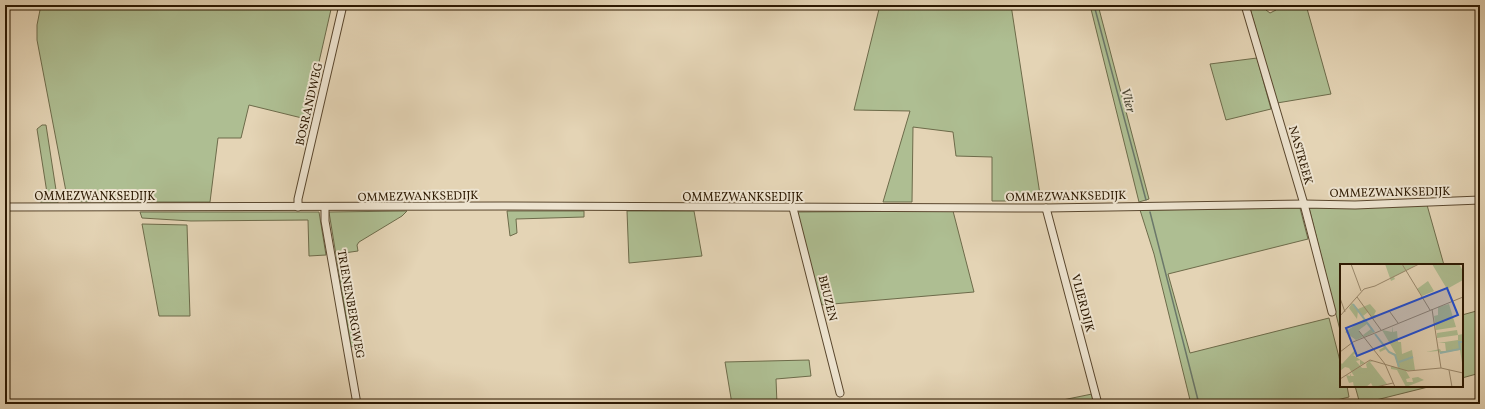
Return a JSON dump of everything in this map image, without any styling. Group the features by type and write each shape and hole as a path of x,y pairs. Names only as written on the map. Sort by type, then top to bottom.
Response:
{"street":[{"name":"BOSRANDWEG","path":"298,207 298,198 343,5"},
{"name":"NASTREEK","path":"1245,5 1304,204 1332,312"},
{"name":"OMMEZWANKSEDIJK","path":"5,207 325,208 503,206 1046,208 1304,204 1355,205 1480,200"},
{"name":"TRIENENBERGWEG","path":"325,208 325,221 357,404"},
{"name":"BEUZEN","path":"794,208 840,393"},
{"name":"VLIERDIJK","path":"1046,208 1098,404"}],"green space":[{"path":"41,5 332,5 306,119 249,105 241,138 218,138 210,202 68,202 37,40 37,25"},
{"path":"880,5 1011,5 1041,201 992,201 992,157 956,156 953,132 913,127 912,202 883,202 910,111 854,110"},
{"path":"1090,5 1098,5 1149,199 1139,202"},
{"path":"1249,5 1269,5 1266,10 1270,13 1276,10 1274,5 1306,5 1331,94 1277,103"},
{"path":"1257,58 1271,109 1226,120 1210,64"},
{"path":"42,125 46,125 58,203 41,203 40,195 47,193 37,129"},
{"path":"1427,205 1444,264 1340,264 1340,330 1309,208"},
{"path":"1300,208 1308,239 1168,274 1190,353 1329,318 1340,361 1340,387 1347,387 1349,397 1321,404 1191,404 1154,254 1140,210"},
{"path":"407,211 402,216 359,242 357,245 358,251 344,253 359,345 351,347 329,212"},
{"path":"507,211 584,211 584,217 516,219 517,233 510,236"},
{"path":"627,211 694,211 702,256 629,263"},
{"path":"953,211 974,292 821,305 797,212"},
{"path":"140,212 319,212 326,255 309,256 308,220 191,221 142,218"},
{"path":"142,224 187,225 190,316 159,316"},
{"path":"1480,310 1480,373 1463,378 1463,315"},
{"path":"809,360 811,376 776,379 777,404 732,404 725,362"},
{"path":"1355,387 1428,387 1360,404"},
{"path":"1092,394 1095,404 1043,404"}],"waterway":[{"name":"Vlier","path":"1094,5 1146,200"},
{"name":"Vlier","path":"1150,212 1199,404"}]}
